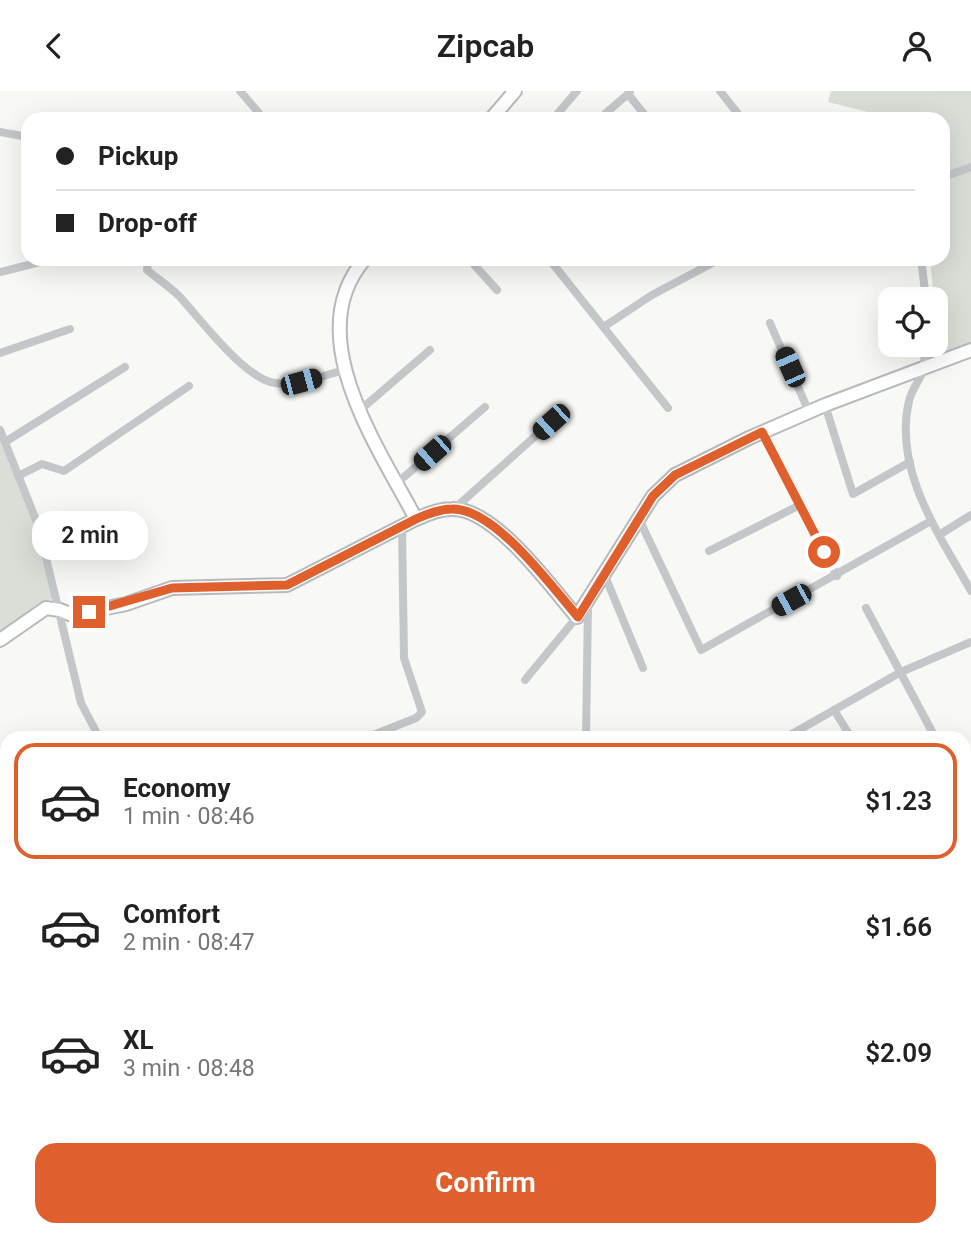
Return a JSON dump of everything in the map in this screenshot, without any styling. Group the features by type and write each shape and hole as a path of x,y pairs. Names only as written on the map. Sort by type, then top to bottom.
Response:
{"street":[{"path":"240,91 258,112"},
{"path":"497,112 515,91"},
{"path":"559,112 578,91"},
{"path":"720,91 736,112"},
{"path":"607,112 629,92 643,112"},
{"path":"0,132 21,136"},
{"path":"950,174 971,166"},
{"path":"0,272 24,266"},
{"path":"147,266 147,270 179,296 207,331 261,379 276,383 301,382 344,370"},
{"path":"357,266 341,297 344,370 359,411 416,519"},
{"path":"475,266 497,290"},
{"path":"555,266 606,326 668,408"},
{"path":"606,326 652,295 707,266"},
{"path":"922,266 924,287"},
{"path":"770,323 809,412"},
{"path":"0,353 70,329"},
{"path":"359,411 430,350"},
{"path":"525,680 578,617 653,496 675,475 762,432 825,405 971,350"},
{"path":"924,357 924,369 909,400 910,462 913,479 931,521 971,591"},
{"path":"5,442 125,367"},
{"path":"18,476 41,464 64,471 189,386"},
{"path":"825,405 853,493 910,462"},
{"path":"397,483 485,407"},
{"path":"454,509 551,422"},
{"path":"0,430 38,525 81,703 96,731"},
{"path":"762,432 837,576"},
{"path":"709,551 800,505"},
{"path":"0,640 46,608 72,615 172,588 287,585 416,519 430,513 454,509 475,515 498,530 578,617"},
{"path":"939,535 971,515"},
{"path":"639,521 701,650 931,521"},
{"path":"388,731 416,718 422,712 404,658 402,526"},
{"path":"605,576 643,668"},
{"path":"586,731 588,603"},
{"path":"866,608 932,731"},
{"path":"797,731 901,672 971,642"},
{"path":"834,710 847,731"}],"shaded area":[{"path":"831,91 971,91 971,345 948,354 948,287 933,287 931,266 950,266 950,112 868,112 828,102"},
{"path":"0,441 32,519 52,599 40,603 0,633"}],"route":[{"path":"89,612 126,604 172,588 258,588 287,585 306,578 416,519 430,513 454,509 475,515 498,530 578,617 653,496 675,475 762,432 824,552"}]}
